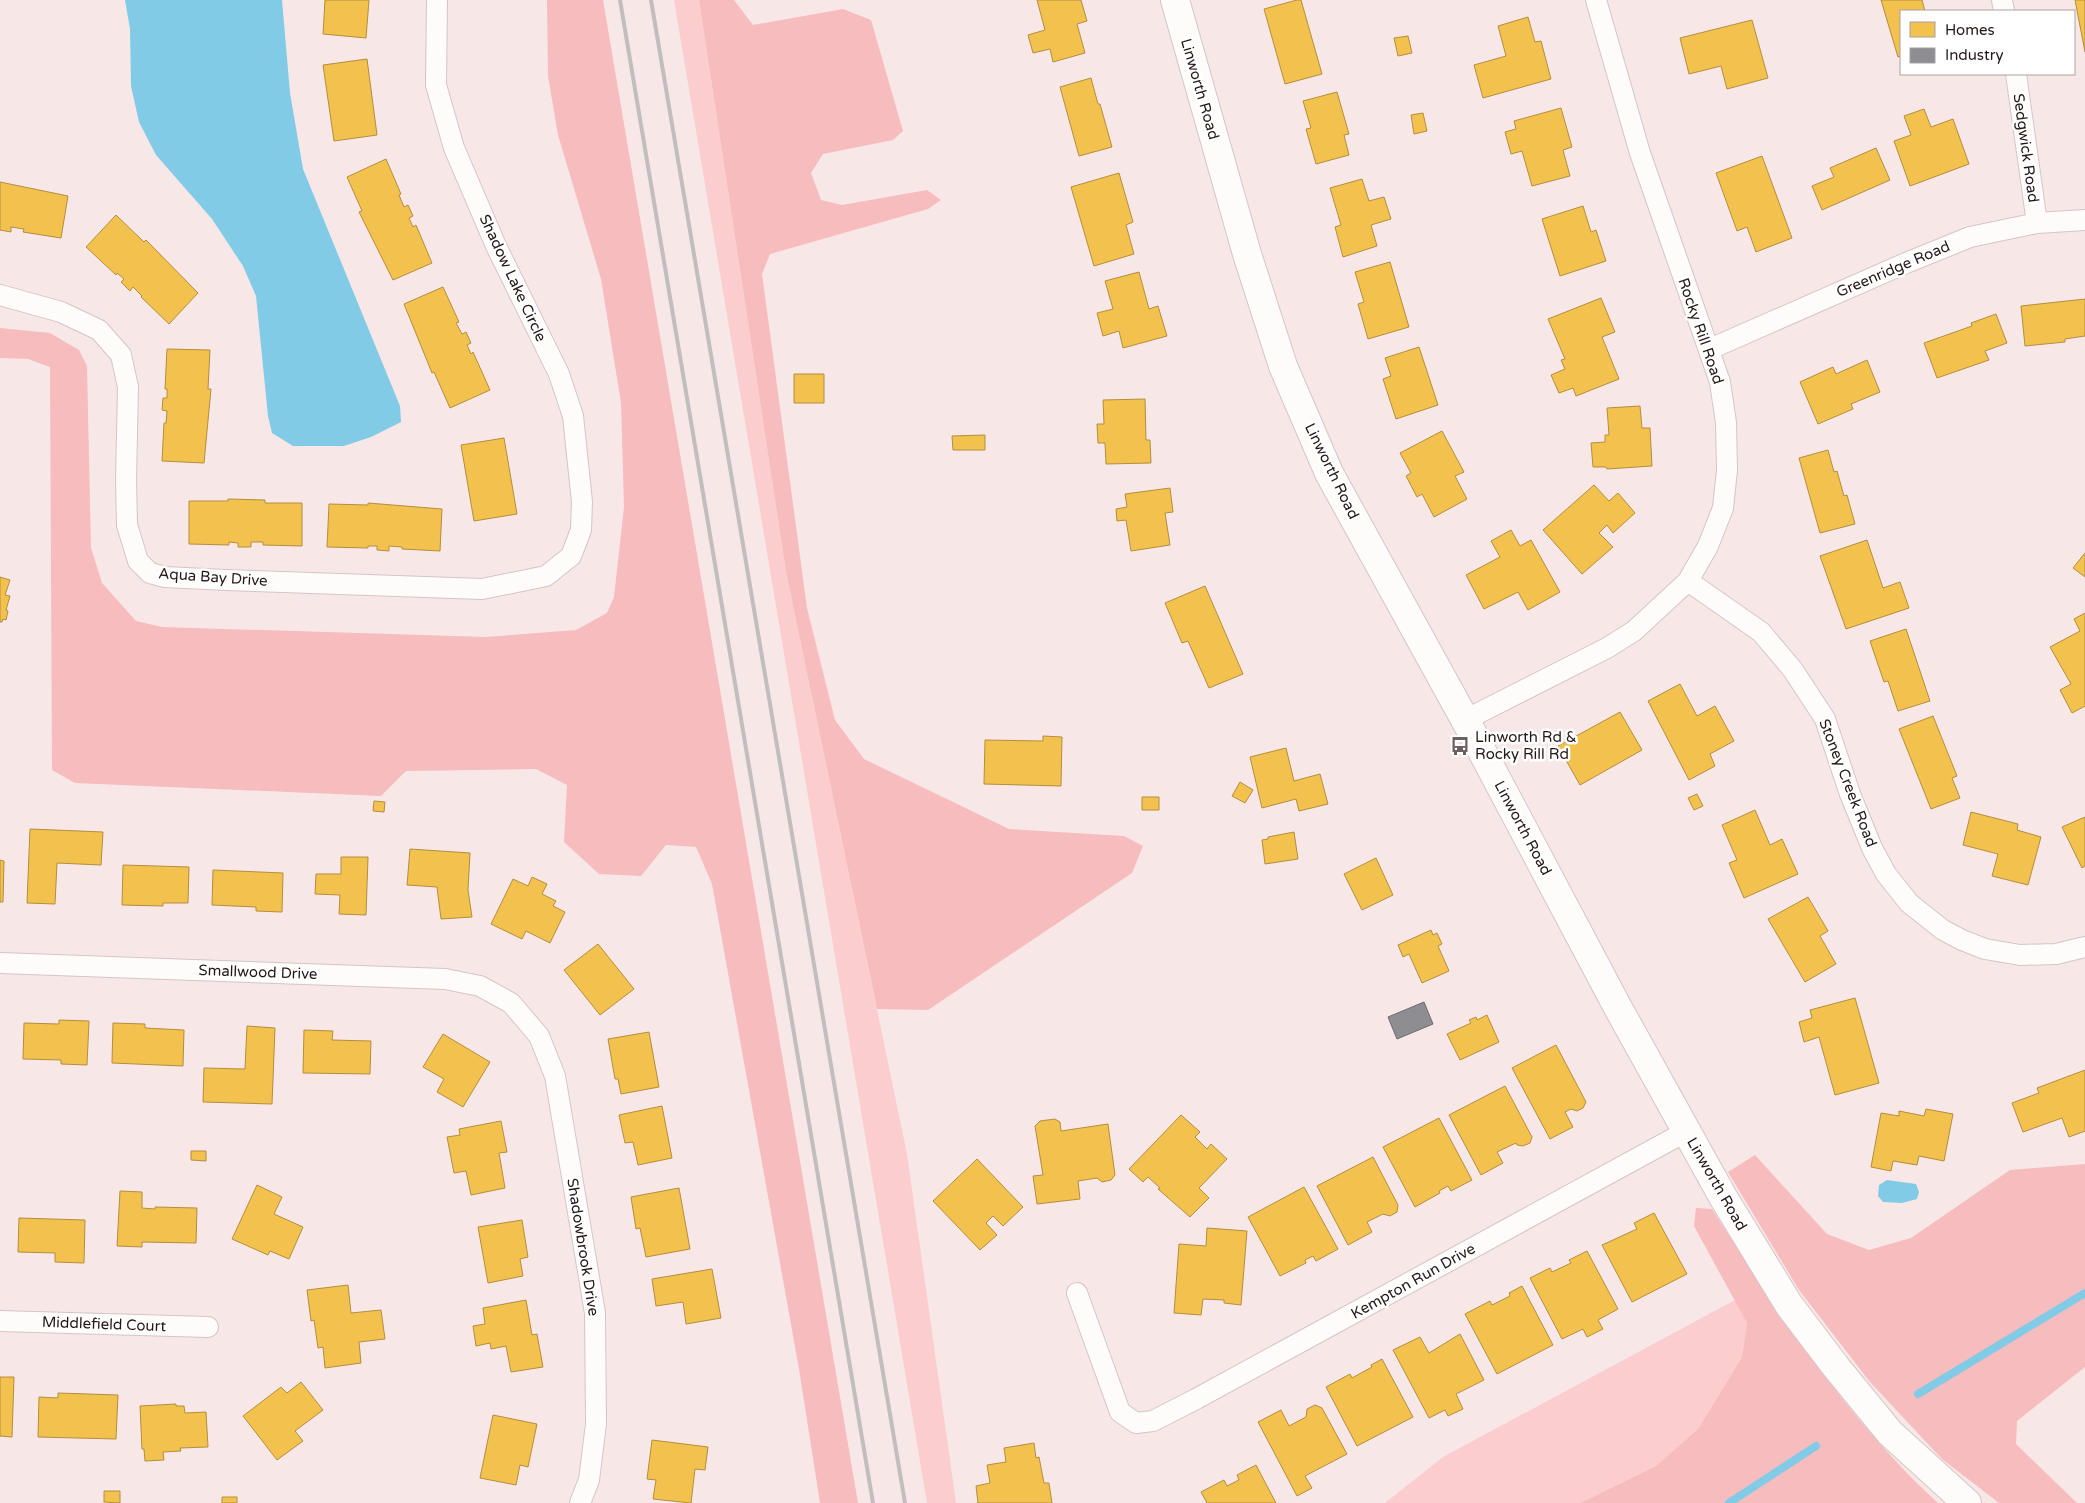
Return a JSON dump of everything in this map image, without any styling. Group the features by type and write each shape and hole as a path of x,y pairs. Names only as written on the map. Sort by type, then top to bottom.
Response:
{"main road":[{"name":"Linworth Road","path":"1175,0 1247,254 1284,366 1329,473 1723,1197 1789,1305 1836,1367 1890,1433 1966,1503"}],"street":[{"name":"Shadow Lake Circle","path":"437,0 436,85 454,148 496,246 559,374 573,416 582,502 580,530 571,556"},
{"name":"Rocky Rill Road","path":"1465,720 1598,652 1634,631 1688,581 1708,546 1723,508 1727,470 1726,423 1720,382 1640,153 1596,0"},
{"name":"Sedgwick Road","path":"2016,75 2037,223"},
{"name":"Greenridge Road","path":"1710,349 1970,237 2037,223 2085,220"},
{"name":"Aqua Bay Drive","path":"0,295 61,312 99,330 121,355 128,387 127,526 138,561 150,573 165,577 226,580 482,589 546,576 571,556"},
{"name":"Stoney Creek Road","path":"1688,581 1761,632 1793,670 1825,719 1850,794 1872,848 1886,874 1909,903 1944,930 1962,940 1985,948 2020,955 2056,954 2085,947"},
{"name":"Smallwood Drive","path":"0,963 445,979 480,986 511,1003"},
{"name":"Shadowbrook Drive","path":"511,1003 538,1036 555,1076 595,1314 596,1424 589,1480 580,1503"},
{"name":"Kempton Run Drive","path":"1076,1293 1120,1412 1136,1423 1153,1421 1687,1131"},
{"name":"Middlefield Court","path":"0,1321 208,1327"}],"shaded area":[{"path":"547,0 603,0 858,1503 820,1503 799,1369 712,884 696,847 666,845 641,876 599,874 564,842 567,785 536,769 406,771 381,796 75,783 52,770 50,367 28,359 0,358 0,328 50,333 79,350 87,366 91,548 102,583 136,621 162,627 486,637 576,630 607,613 614,597 624,507 621,403 601,279 558,135 548,76"},
{"path":"674,0 699,0 786,572 907,1154 956,1503 927,1503"},
{"path":"699,0 734,0 753,25 843,9 871,20 903,131 893,140 823,154 811,173 821,200 842,205 927,190 941,200 928,209 770,254 762,274 807,608 835,720 864,759 1009,829 1124,836 1143,846 1132,873 928,1010 877,1009 786,572"},
{"path":"1755,1155 1827,1234 1869,1250 1911,1238 2010,1170 2085,1164 2085,1367 2017,1421 2016,1444 2077,1503 1999,1503 1942,1459 1870,1382 1799,1290 1728,1172"},
{"path":"1696,1208 1712,1209 1816,1364 1873,1436 1938,1503 1580,1503 1656,1466 1698,1429 1742,1357 1747,1323 1694,1226"},
{"path":"1735,1300 1747,1323 1742,1357 1698,1429 1656,1466 1580,1503 1385,1503 1443,1457"}],"water":[{"path":"125,0 282,0 290,93 303,169 400,406 401,422 371,437 344,446 293,446 272,433 268,416 256,296 243,266 212,219 156,155 139,122 131,86 130,29"},
{"path":"1887,1180 1916,1184 1919,1192 1917,1199 1902,1203 1883,1202 1878,1196 1879,1185"}],"building: Homes":[{"path":"325,0 369,0 366,38 323,34"},
{"path":"1037,0 1081,0 1087,21 1077,24 1085,53 1053,62 1050,49 1033,53 1028,35 1045,30"},
{"path":"1301,0 1322,74 1285,84 1264,9"},
{"path":"1881,0 1922,0 1925,10 1900,10 1900,56 1898,57"},
{"path":"2075,0 2085,0 2085,52"},
{"path":"1528,17 1535,42 1541,41 1551,79 1483,98 1474,65 1506,56 1498,26"},
{"path":"1752,20 1768,78 1727,89 1721,66 1689,74 1680,38"},
{"path":"1408,36 1412,53 1398,56 1394,38"},
{"path":"367,59 377,135 334,141 323,65"},
{"path":"1091,78 1112,147 1079,156 1060,87"},
{"path":"1337,92 1349,134 1344,135 1349,155 1316,164 1306,129 1311,128 1303,101"},
{"path":"1561,108 1572,147 1563,150 1570,176 1532,186 1522,151 1511,154 1505,132 1516,129 1514,121"},
{"path":"1924,109 1931,127 1953,119 1969,164 1910,186 1894,141 1911,135 1904,116"},
{"path":"1423,113 1427,131 1414,134 1411,115"},
{"path":"1876,148 1890,180 1822,210 1812,186 1834,177 1830,168"},
{"path":"1762,156 1792,238 1756,252 1747,227 1737,231 1716,173"},
{"path":"386,159 401,194 399,195 404,207 408,205 413,216 409,218 413,227 416,225 432,263 393,280 359,212 362,211 347,177"},
{"path":"1119,173 1133,222 1126,225 1134,254 1094,266 1071,187"},
{"path":"1362,179 1369,201 1384,197 1391,219 1371,225 1377,246 1343,257 1335,227 1341,225 1330,188"},
{"path":"0,182 68,196 61,238 23,232 24,229 11,227 11,232 0,230"},
{"path":"1583,206 1591,232 1596,230 1606,261 1560,276 1542,219"},
{"path":"116,215 144,242 146,240 198,293 169,324 133,287 130,291 121,282 124,279 117,273 116,275 86,247"},
{"path":"1390,262 1409,327 1368,339 1358,304 1364,302 1355,272"},
{"path":"1139,272 1149,309 1158,306 1167,336 1123,348 1119,331 1103,336 1097,313 1113,309 1105,281"},
{"path":"443,287 459,322 456,323 462,334 466,332 471,343 467,345 471,354 473,352 490,390 450,408 434,372 432,373 404,304"},
{"path":"1601,298 1615,332 1602,337 1619,379 1576,396 1573,388 1559,393 1551,375 1565,369 1561,360 1565,359 1548,319"},
{"path":"2085,299 2085,336 2065,339 2065,342 2025,346 2021,306"},
{"path":"1996,314 2007,343 1985,351 1989,360 1937,378 1924,343 1972,326 1971,323"},
{"path":"1419,347 1438,405 1396,419 1383,379 1391,376 1385,358"},
{"path":"167,349 210,350 208,389 211,389 204,463 162,461 164,423 166,423 167,411 162,410 163,398 167,398 167,389 165,389"},
{"path":"1867,360 1880,392 1851,404 1853,409 1818,424 1800,382 1833,367 1836,374"},
{"path":"794,374 824,374 824,403 794,403"},
{"path":"1145,399 1146,440 1150,440 1151,463 1106,464 1105,443 1098,443 1097,424 1104,424 1103,400"},
{"path":"1640,406 1642,428 1650,428 1652,466 1607,469 1606,467 1593,467 1591,443 1605,442 1605,435 1609,435 1607,408"},
{"path":"1442,431 1464,472 1455,476 1467,499 1434,517 1422,494 1417,497 1406,476 1411,473 1400,453"},
{"path":"985,435 985,450 953,450 952,436"},
{"path":"504,438 517,514 474,521 461,445"},
{"path":"1828,450 1834,472 1837,471 1844,496 1847,495 1855,524 1820,533 1799,458"},
{"path":"1594,485 1609,501 1618,493 1635,513 1613,533 1607,525 1599,533 1613,547 1582,574 1543,530"},
{"path":"1170,488 1173,512 1165,513 1170,545 1131,551 1126,520 1117,521 1116,509 1127,507 1125,494"},
{"path":"228,499 265,500 265,503 302,503 302,546 263,545 263,542 251,542 251,547 238,547 238,543 229,542 229,545 189,544 189,501 228,501"},
{"path":"368,503 442,509 440,551 402,549 402,547 389,546 389,551 377,550 377,546 368,546 368,548 327,547 329,504 368,505"},
{"path":"1511,530 1520,546 1531,540 1560,592 1528,610 1518,592 1484,609 1466,575 1500,557 1491,541"},
{"path":"1867,540 1883,588 1900,582 1909,608 1846,629 1820,556"},
{"path":"2085,553 2085,577 2073,568"},
{"path":"0,577 10,580 5,595 10,596 6,610 8,611 6,620 3,619 2,622 0,622"},
{"path":"1205,586 1243,674 1209,688 1188,641 1182,643 1165,603"},
{"path":"2085,613 2085,706 2072,713 2060,690 2071,684 2050,647 2080,631 2074,619"},
{"path":"1906,629 1930,701 1898,711 1888,681 1884,682 1870,641"},
{"path":"1680,684 1697,716 1715,706 1734,741 1710,754 1715,766 1689,780 1648,701"},
{"path":"1620,712 1642,750 1580,785 1558,746"},
{"path":"1933,716 1957,776 1952,778 1960,798 1931,809 1899,729"},
{"path":"1043,736 1062,737 1061,786 984,784 985,740 1043,741"},
{"path":"1286,748 1294,781 1320,774 1328,804 1299,811 1296,799 1262,808 1250,757"},
{"path":"1240,782 1253,790 1245,803 1232,796"},
{"path":"1697,794 1703,806 1694,810 1688,798"},
{"path":"1142,797 1159,797 1159,810 1142,810"},
{"path":"374,801 385,802 384,812 373,811"},
{"path":"1755,810 1770,845 1782,839 1798,874 1744,898 1729,863 1737,860 1722,825"},
{"path":"1971,812 2018,824 2017,830 2041,837 2028,885 1992,876 1998,854 1963,845"},
{"path":"2085,817 2085,866 2082,868 2062,827"},
{"path":"30,829 103,832 101,865 57,863 55,904 27,903"},
{"path":"1294,832 1298,859 1265,864 1262,840"},
{"path":"410,849 470,853 468,890 472,917 441,919 437,887 407,885"},
{"path":"341,857 368,857 366,915 339,914 340,895 315,894 316,874 341,874"},
{"path":"1376,858 1393,895 1362,910 1344,874"},
{"path":"0,860 4,861 3,902 0,902"},
{"path":"123,865 189,867 188,903 163,903 163,906 122,905"},
{"path":"213,870 283,873 282,912 256,911 256,907 212,905"},
{"path":"532,877 547,884 542,894 556,901 553,906 565,912 550,943 526,931 522,939 491,924 513,879 528,886"},
{"path":"1808,897 1828,931 1820,936 1836,964 1805,982 1768,919"},
{"path":"1431,930 1433,935 1437,933 1442,944 1438,946 1449,971 1422,983 1409,954 1403,957 1398,945"},
{"path":"598,944 634,989 600,1015 564,970"},
{"path":"1855,998 1879,1083 1835,1095 1819,1037 1804,1042 1799,1022 1812,1018 1810,1010"},
{"path":"1487,1015 1499,1042 1460,1060 1447,1034 1471,1023 1469,1020 1476,1017 1477,1020"},
{"path":"59,1020 89,1021 87,1065 61,1064 61,1060 23,1059 24,1023 59,1024"},
{"path":"113,1023 145,1024 145,1028 184,1030 183,1066 112,1063"},
{"path":"247,1026 275,1028 272,1104 203,1102 204,1068 245,1069"},
{"path":"304,1030 333,1031 332,1040 371,1041 370,1074 303,1073"},
{"path":"649,1032 659,1087 621,1094 618,1079 615,1079 608,1039"},
{"path":"443,1034 490,1062 463,1107 437,1092 444,1079 423,1067"},
{"path":"1556,1045 1586,1102 1583,1108 1577,1111 1571,1109 1565,1112 1573,1127 1550,1139 1512,1068"},
{"path":"2085,1070 2085,1131 2069,1137 2062,1118 2023,1132 2012,1103 2039,1093 2037,1088"},
{"path":"1505,1086 1532,1137 1530,1143 1523,1146 1516,1143 1497,1152 1503,1163 1481,1175 1449,1115"},
{"path":"662,1106 672,1158 638,1165 633,1142 625,1143 619,1115"},
{"path":"1926,1109 1953,1114 1944,1161 1919,1156 1917,1165 1893,1161 1891,1171 1871,1167 1881,1113 1899,1116 1899,1111 1924,1116"},
{"path":"1181,1115 1200,1132 1195,1137 1207,1149 1211,1144 1227,1159 1199,1188 1209,1198 1190,1217 1158,1189 1160,1188 1148,1177 1143,1182 1129,1169"},
{"path":"1439,1118 1472,1180 1451,1191 1448,1186 1439,1191 1440,1193 1415,1207 1383,1147"},
{"path":"1055,1119 1060,1122 1061,1131 1108,1124 1115,1175 1111,1180 1102,1182 1097,1178 1078,1181 1080,1199 1037,1204 1033,1176 1043,1175 1035,1126 1040,1121"},
{"path":"501,1121 507,1152 499,1153 505,1188 471,1195 466,1171 454,1173 447,1137 460,1135 459,1129"},
{"path":"191,1151 206,1151 206,1161 191,1160"},
{"path":"1373,1157 1398,1205 1397,1212 1390,1216 1383,1214 1367,1222 1372,1232 1348,1245 1317,1186"},
{"path":"977,1159 1023,1207 1003,1226 993,1216 986,1223 997,1235 980,1250 933,1201"},
{"path":"257,1185 282,1197 274,1214 303,1227 289,1259 270,1251 268,1255 232,1239"},
{"path":"1304,1187 1338,1249 1316,1261 1313,1256 1305,1260 1306,1263 1280,1276 1248,1217"},
{"path":"679,1188 690,1249 646,1257 640,1228 636,1229 631,1197"},
{"path":"120,1191 142,1192 142,1208 197,1208 196,1243 142,1242 142,1247 117,1246"},
{"path":"1654,1213 1687,1274 1632,1302 1602,1245 1637,1229 1634,1223"},
{"path":"19,1218 85,1220 84,1263 55,1262 55,1253 18,1252"},
{"path":"522,1220 528,1257 520,1259 523,1276 488,1283 478,1227"},
{"path":"1207,1228 1247,1231 1241,1305 1224,1303 1224,1300 1203,1299 1201,1315 1174,1313 1179,1244 1206,1246"},
{"path":"1587,1251 1618,1309 1598,1320 1603,1329 1587,1337 1583,1329 1562,1339 1530,1278 1550,1268 1552,1272 1571,1263 1569,1260"},
{"path":"712,1269 721,1318 686,1324 683,1302 656,1306 652,1279"},
{"path":"348,1285 351,1313 381,1310 385,1339 359,1342 361,1363 325,1368 323,1347 318,1348 314,1320 311,1321 307,1290"},
{"path":"1522,1286 1553,1345 1497,1374 1465,1314 1490,1301 1492,1305 1510,1296 1509,1293"},
{"path":"526,1300 532,1335 537,1334 543,1367 511,1372 506,1346 491,1349 490,1343 476,1346 473,1326 485,1324 483,1308"},
{"path":"1460,1334 1484,1380 1456,1394 1463,1409 1448,1416 1445,1410 1429,1418 1393,1350 1420,1337 1429,1353"},
{"path":"1382,1359 1413,1417 1357,1446 1326,1387 1350,1374 1352,1378"},
{"path":"0,1377 14,1377 12,1437 0,1436"},
{"path":"301,1382 323,1410 295,1431 303,1441 277,1460 243,1416 281,1387 287,1393"},
{"path":"58,1393 118,1395 116,1439 38,1437 39,1397 58,1398"},
{"path":"176,1404 176,1406 184,1406 185,1413 206,1412 208,1447 180,1448 181,1451 163,1452 164,1460 145,1461 144,1449 142,1449 140,1406"},
{"path":"1315,1405 1322,1408 1347,1454 1305,1476 1312,1488 1297,1496 1258,1422 1281,1410 1289,1426 1306,1417 1307,1409"},
{"path":"493,1415 537,1424 528,1467 520,1465 516,1485 480,1478"},
{"path":"652,1440 708,1447 705,1470 695,1469 691,1503 653,1499 656,1480 647,1479"},
{"path":"1034,1443 1036,1458 1039,1457 1044,1483 1049,1483 1052,1503 978,1503 976,1486 990,1483 987,1465 1006,1462 1004,1448"},
{"path":"1256,1465 1276,1503 1207,1503 1201,1492 1224,1480 1227,1486 1239,1480 1237,1475"},
{"path":"104,1491 120,1491 120,1503 104,1502"},
{"path":"222,1497 237,1497 237,1503 222,1503"}],"building: Industry":[{"path":"1424,1002 1433,1024 1397,1039 1388,1017"}],"waterway":[{"path":"1918,1394 2085,1293"},
{"path":"1729,1503 1816,1446"}],"railway":[{"path":"620,0 873,1503"},
{"path":"651,0 905,1503"}],"place":[{"name":"Linworth Rd & Rocky Rill Rd","path":"1460,746"}]}
